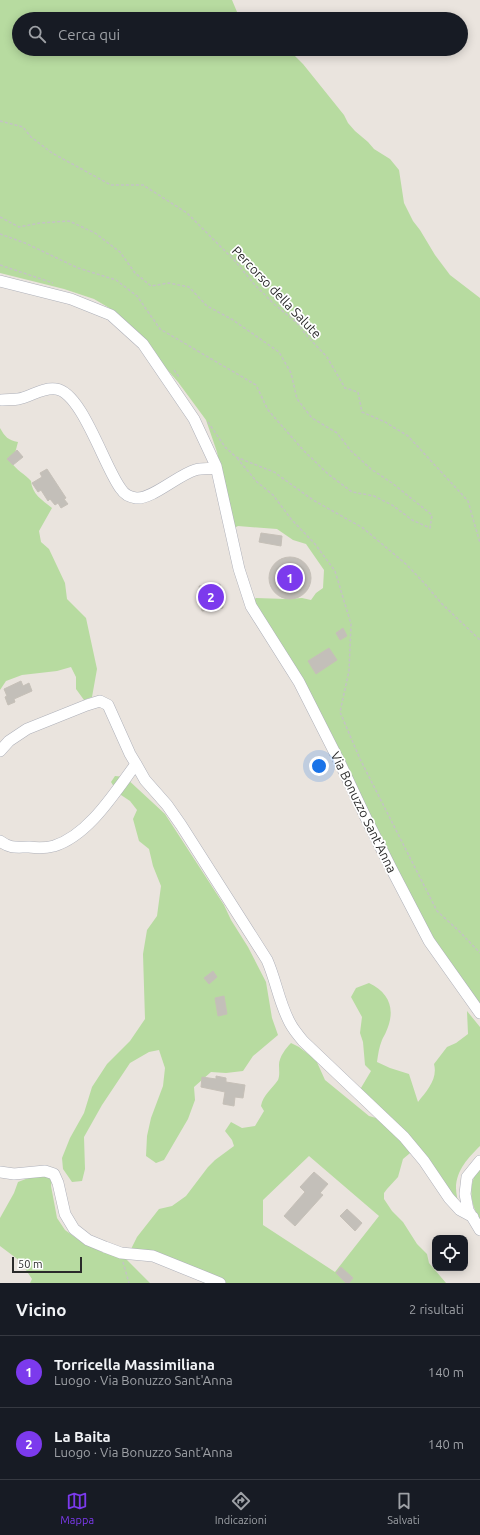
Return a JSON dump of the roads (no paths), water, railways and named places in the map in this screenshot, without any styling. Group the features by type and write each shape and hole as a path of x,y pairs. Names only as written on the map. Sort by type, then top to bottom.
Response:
{"street":[{"name":"Via Bonuzzo Sant'Anna","path":"0,281 71,299 111,315 143,344 194,419 216,468 239,569 251,606 299,682 340,761 391,868 429,941 480,1013"},
{"path":"2,400 18,399 46,390 56,389 66,393 74,402 94,436 120,488 128,496 136,498 147,497 175,478 196,470 216,468"},
{"path":"0,751 9,741 27,729 87,705 100,701 108,704 130,754 136,764 146,780 167,805 181,825 267,960 290,1024 303,1041 404,1137 424,1161 449,1198 460,1210 473,1217"},
{"path":"0,841 9,847 37,848 53,846 70,838 85,827 136,764"},
{"path":"480,1161 467,1177 466,1194 468,1210 480,1230"},
{"path":"0,1172 14,1174 45,1171 54,1174 58,1183 65,1214 74,1229 88,1240 121,1253 153,1256 220,1283"}],"place":[{"name":"Torricella Massimiliana","path":"290,578"},
{"name":"La Baita","path":"211,597"}]}
